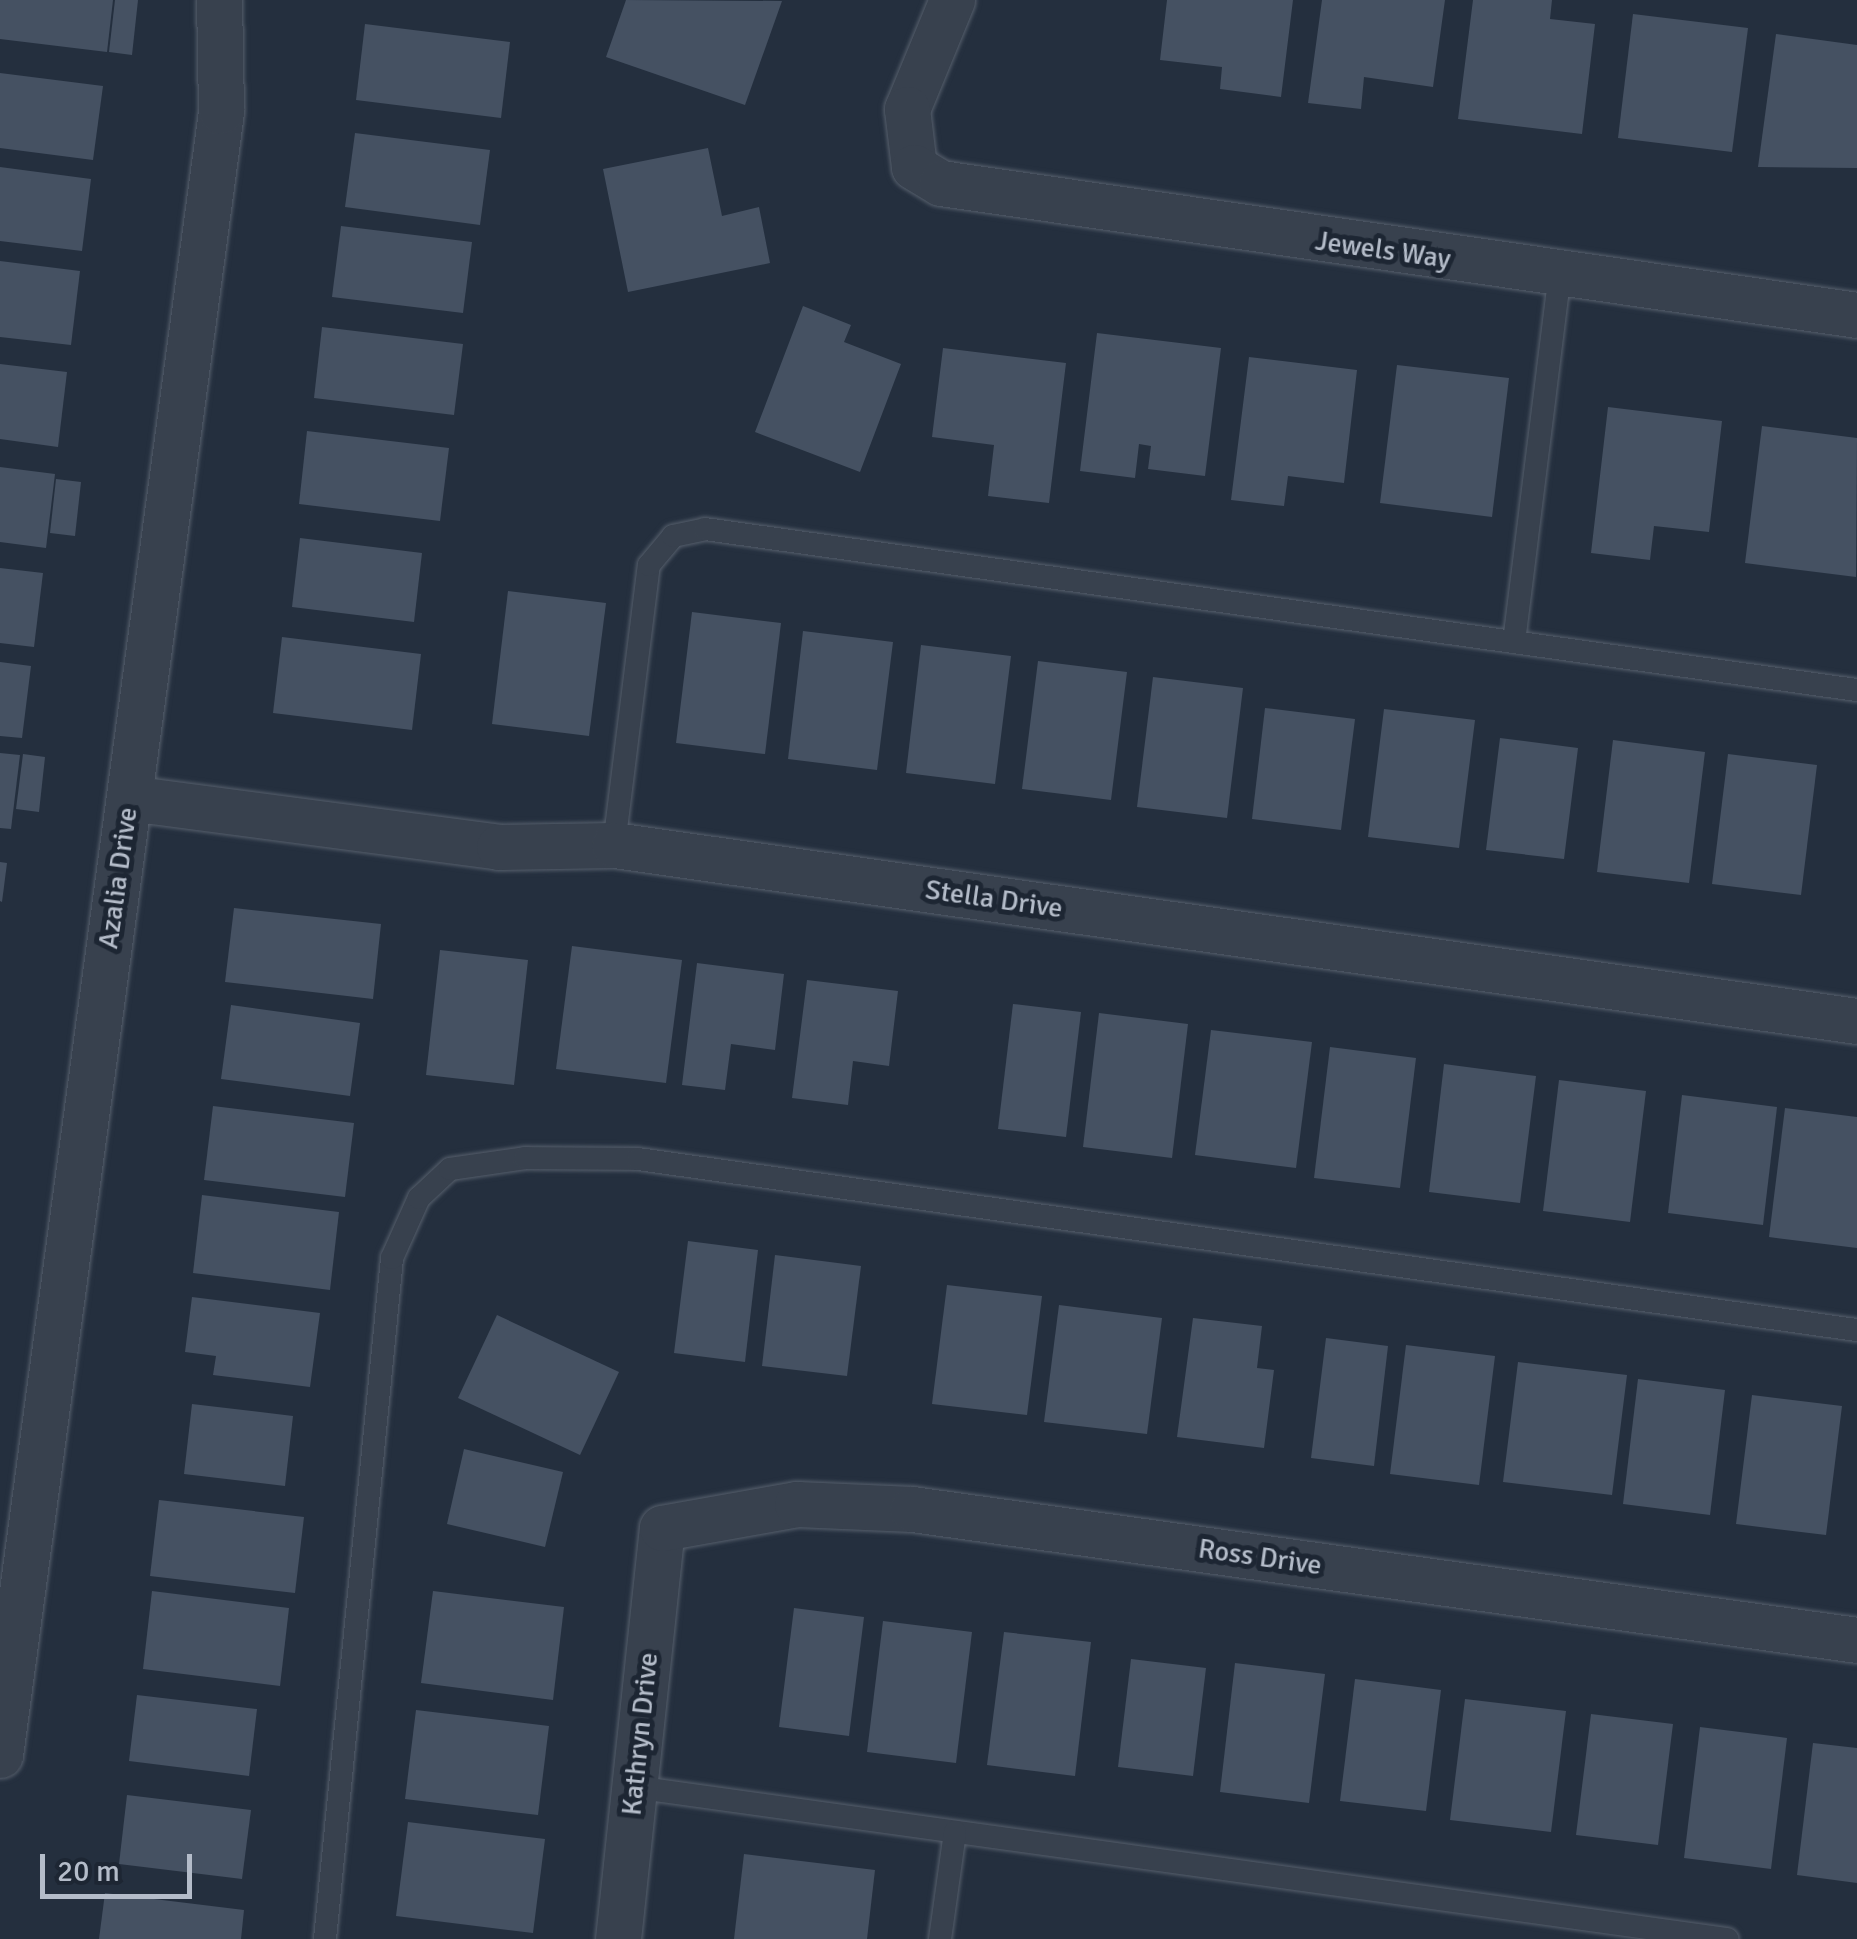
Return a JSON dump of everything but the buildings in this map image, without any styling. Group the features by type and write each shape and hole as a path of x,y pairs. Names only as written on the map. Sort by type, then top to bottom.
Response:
{"street":[{"name":"Azalia Drive","path":"0,1756 221,112 218,0"},
{"name":"Jewels Way","path":"952,0 907,109 914,167 1004,198 1857,315"},
{"name":"Stella Drive","path":"129,798 498,847 614,845 1857,1021"},
{"name":"Ross Drive","path":"662,1528 797,1504 912,1509 1857,1640"},
{"name":"Kathryn Drive","path":"618,1939 662,1528"}],"lane":[{"path":"1514,642 1560,274"},
{"path":"614,845 649,566 673,536 705,530 1857,690"},
{"path":"325,1939 392,1258 420,1198 450,1169 525,1158 638,1159 1857,1330"},
{"path":"634,1786 1727,1939"},
{"path":"940,1939 955,1832"}]}
